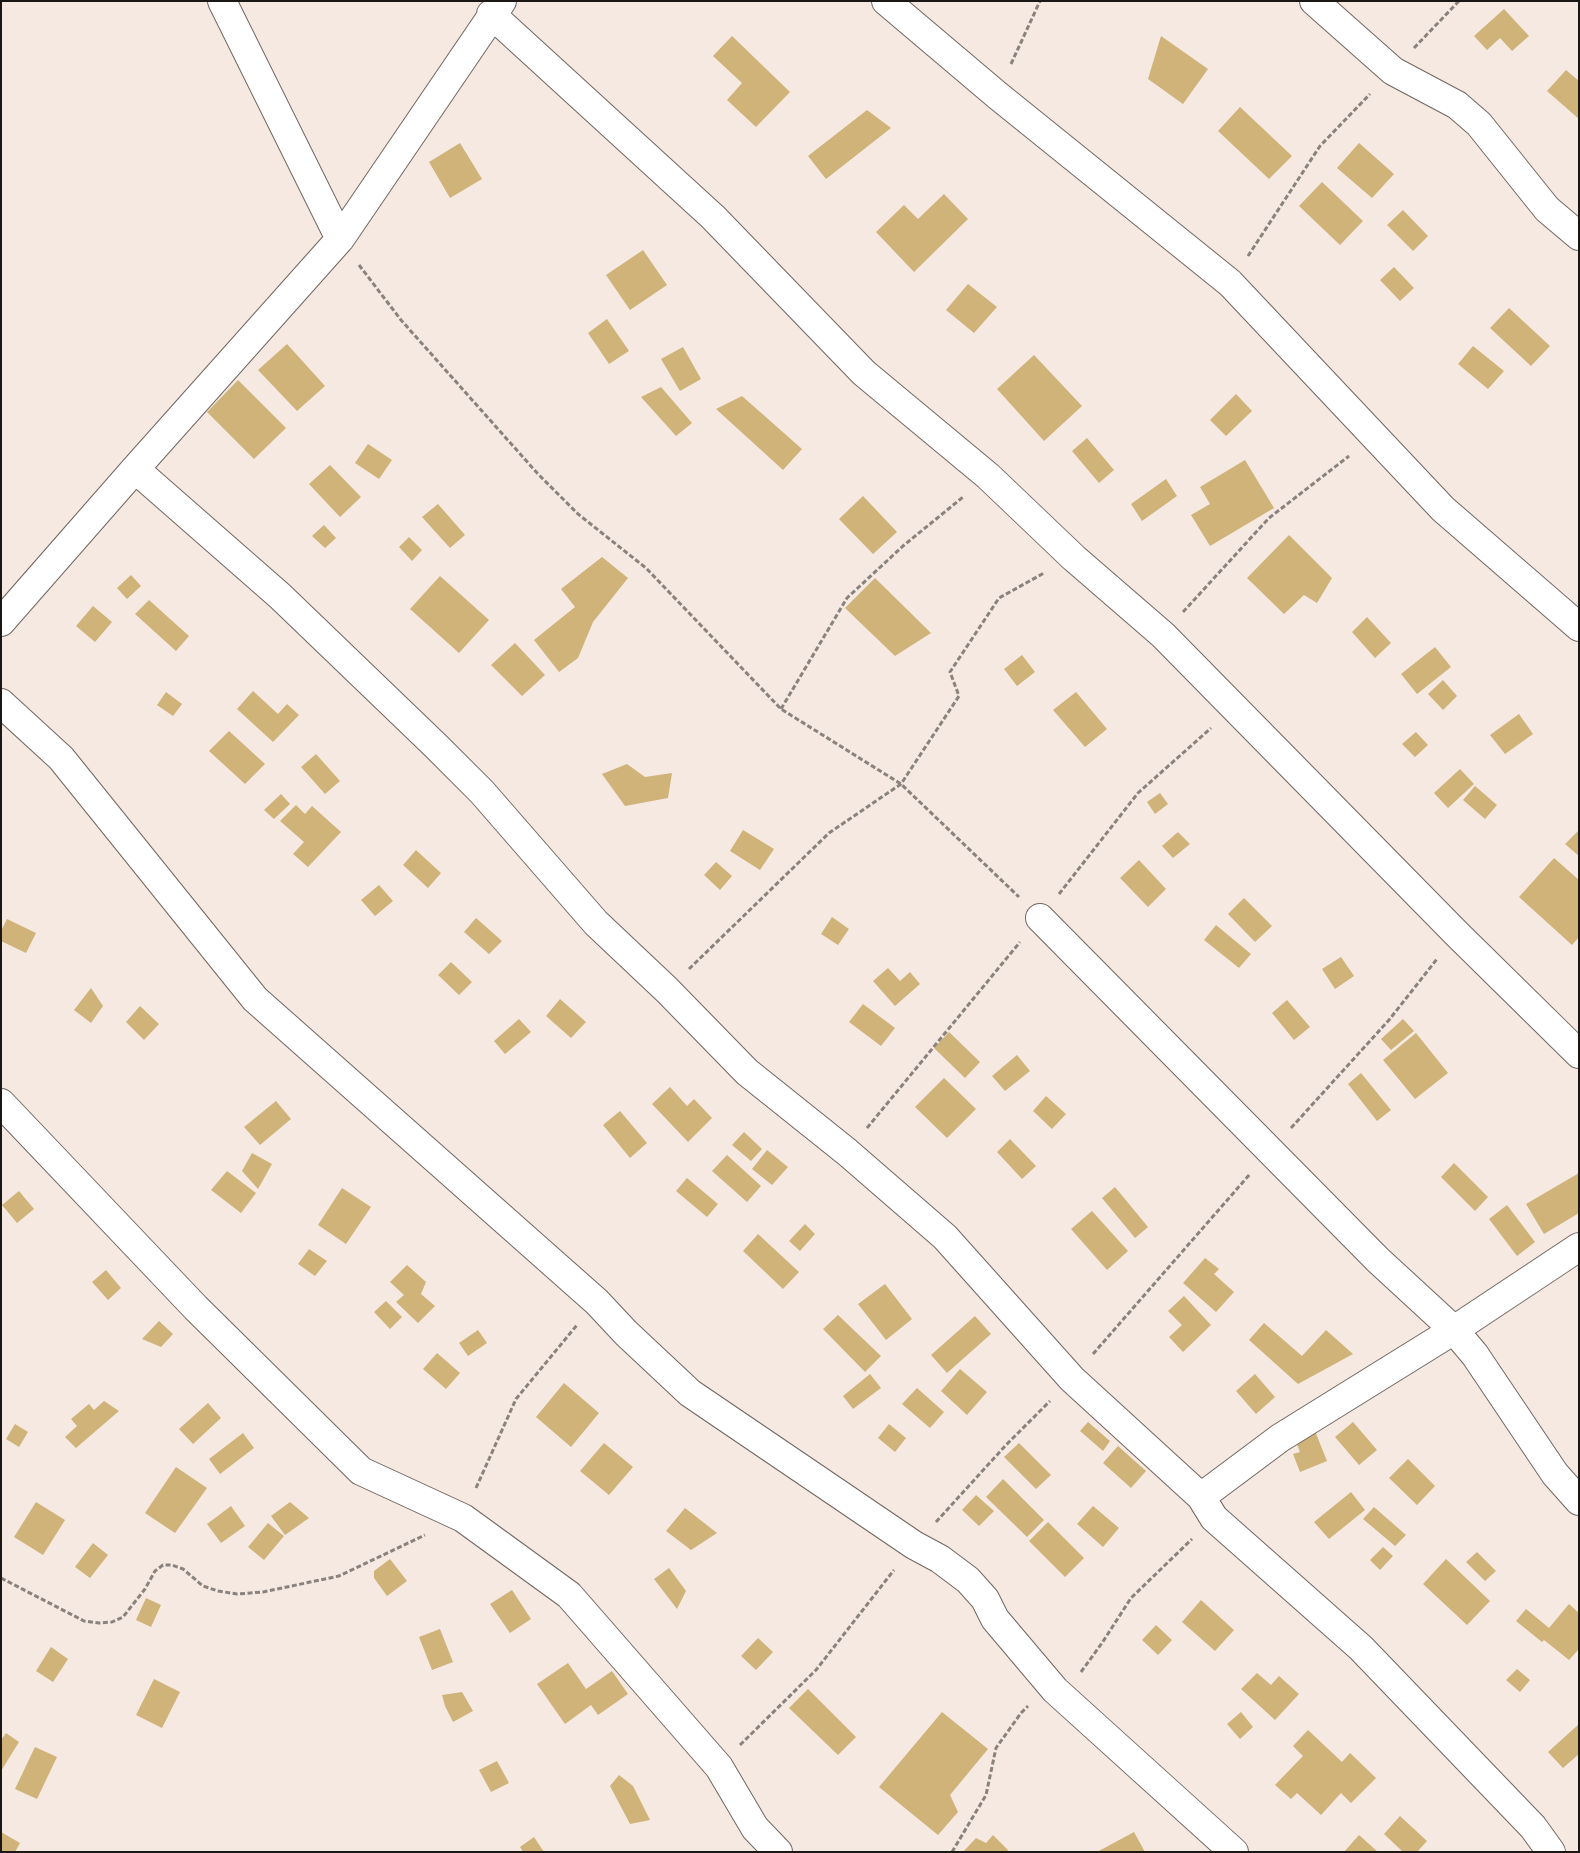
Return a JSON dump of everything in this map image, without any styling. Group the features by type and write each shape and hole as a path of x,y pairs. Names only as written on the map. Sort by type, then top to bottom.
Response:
{"street":[{"path":"222,1 340,239"},
{"path":"886,1 997,95 1230,283 1373,437 1443,509 1579,627"},
{"path":"1314,1 1392,71 1457,105 1479,124 1547,210 1579,236"},
{"path":"1,622 135,468 340,239 496,8 713,217 864,372 988,476 1074,558 1163,634 1457,934 1579,1054"},
{"path":"135,468 280,596 436,746 482,792 596,923 668,990 747,1072 847,1152 945,1237 1072,1379 1201,1497 1214,1518 1360,1648 1533,1827 1552,1852"},
{"path":"1,703 61,758 255,999 597,1302 626,1333 690,1393 914,1546 940,1558 968,1580 985,1599 994,1619 1055,1690 1234,1852"},
{"path":"1040,918 1378,1260 1454,1330 1475,1355 1555,1474 1579,1501"},
{"path":"1,1103 196,1308 362,1472 462,1518 569,1595 719,1767 755,1828 778,1852"},
{"path":"1201,1497 1280,1438 1454,1330 1579,1248"}],"path":[{"path":"997,95 1040,1"},
{"path":"1230,283 1320,146 1459,1"},
{"path":"340,239 401,320 538,474 578,514 646,568 781,709 902,784 1040,918"},
{"path":"1163,634 1269,518 1373,437"},
{"path":"781,709 847,598 903,546 988,476"},
{"path":"668,990 829,832 902,784 960,696 950,672 999,598 1074,558"},
{"path":"847,1152 1040,918 1138,793 1234,707"},
{"path":"1,1578 84,1621 99,1623 112,1622 123,1617 145,1589 155,1571 163,1565 172,1565 183,1569 203,1586 237,1594 263,1592 339,1576 462,1518 516,1398 597,1302"}],"building":[{"path":"1504,9 1529,36 1512,51 1500,38 1487,50 1474,36"},
{"path":"732,36 790,92 756,127 727,100 742,83 713,56"},
{"path":"1161,36 1208,69 1183,104 1148,79"},
{"path":"1566,70 1579,81 1579,119 1547,91"},
{"path":"1240,107 1292,156 1269,179 1218,131"},
{"path":"867,110 891,128 826,179 808,156"},
{"path":"460,143 482,179 450,198 429,162"},
{"path":"1359,143 1394,174 1372,198 1337,168"},
{"path":"1322,182 1363,221 1340,245 1299,206"},
{"path":"944,194 968,219 914,272 876,232 904,205 918,219"},
{"path":"1403,210 1428,236 1413,251 1387,225"},
{"path":"643,250 667,285 630,310 606,275"},
{"path":"1394,267 1414,288 1400,301 1380,280"},
{"path":"968,284 997,307 974,333 946,310"},
{"path":"1509,308 1550,346 1531,366 1490,328"},
{"path":"607,319 629,351 609,364 588,333"},
{"path":"287,344 325,386 297,411 258,370"},
{"path":"1473,346 1504,371 1488,389 1458,364"},
{"path":"683,347 701,379 680,391 661,359"},
{"path":"1034,355 1082,406 1044,441 997,389"},
{"path":"238,380 286,428 254,459 207,412"},
{"path":"661,387 692,423 676,436 641,397"},
{"path":"1236,394 1252,411 1226,436 1210,420"},
{"path":"742,396 802,449 783,470 716,409"},
{"path":"1087,438 1114,470 1099,483 1072,451"},
{"path":"368,444 392,460 379,479 355,463"},
{"path":"1245,460 1274,508 1210,546 1191,515 1210,504 1200,487"},
{"path":"330,465 361,497 340,517 309,484"},
{"path":"1166,479 1177,496 1142,521 1131,504"},
{"path":"863,496 897,532 873,554 839,519"},
{"path":"438,504 465,535 450,548 422,517"},
{"path":"324,525 336,538 325,548 312,536"},
{"path":"1289,535 1332,578 1317,603 1304,595 1284,614 1247,578"},
{"path":"409,537 422,550 412,561 399,547"},
{"path":"602,557 628,578 593,622 578,658 559,672 534,640 575,607 561,589"},
{"path":"131,575 141,586 127,599 117,588"},
{"path":"440,576 489,620 459,653 410,609"},
{"path":"875,578 931,633 895,656 845,608"},
{"path":"149,600 189,636 176,651 135,614"},
{"path":"93,606 112,622 95,642 76,626"},
{"path":"1367,617 1391,643 1375,658 1352,632"},
{"path":"515,643 545,675 522,696 491,665"},
{"path":"1435,647 1451,667 1417,694 1401,674"},
{"path":"1022,655 1035,672 1017,686 1004,669"},
{"path":"1443,680 1457,696 1443,710 1428,694"},
{"path":"253,691 278,714 287,704 299,715 273,742 237,709"},
{"path":"166,692 182,704 173,716 157,705"},
{"path":"1076,692 1107,729 1085,747 1053,710"},
{"path":"1519,714 1533,734 1505,754 1490,735"},
{"path":"229,731 265,764 245,784 209,751"},
{"path":"1416,732 1428,745 1415,757 1402,744"},
{"path":"316,754 340,781 325,794 301,767"},
{"path":"627,764 645,777 672,773 668,798 625,806 602,774"},
{"path":"1460,769 1474,784 1448,808 1434,793"},
{"path":"1475,786 1497,805 1485,819 1463,800"},
{"path":"1160,793 1168,804 1155,814 1147,802"},
{"path":"281,794 290,804 274,819 264,810"},
{"path":"296,805 305,814 312,806 341,832 308,867 293,854 304,842 280,821"},
{"path":"743,830 774,849 760,870 730,851"},
{"path":"1579,830 1579,856 1565,844"},
{"path":"1178,832 1190,844 1173,858 1162,846"},
{"path":"416,850 441,873 428,888 403,865"},
{"path":"1554,858 1579,880 1579,937 1572,945 1519,897"},
{"path":"1139,860 1166,889 1148,907 1120,878"},
{"path":"716,862 732,876 720,890 704,875"},
{"path":"379,885 393,901 375,916 361,900"},
{"path":"1244,898 1272,926 1255,942 1228,914"},
{"path":"832,917 849,929 838,945 821,934"},
{"path":"476,918 502,941 489,954 464,932"},
{"path":"7,919 36,933 26,953 1,941 1,931"},
{"path":"1216,925 1251,954 1239,968 1204,940"},
{"path":"1341,957 1354,976 1335,989 1322,969"},
{"path":"451,962 472,982 459,995 438,975"},
{"path":"888,968 900,981 910,972 920,984 895,1006 873,981"},
{"path":"91,988 103,1006 91,1023 74,1010"},
{"path":"560,999 586,1022 571,1038 546,1016"},
{"path":"1287,1000 1310,1027 1294,1040 1272,1013"},
{"path":"863,1004 895,1028 881,1046 849,1022"},
{"path":"140,1006 159,1024 144,1040 126,1022"},
{"path":"519,1019 531,1032 505,1054 494,1041"},
{"path":"1403,1019 1414,1031 1391,1050 1381,1039"},
{"path":"949,1032 980,1062 965,1078 934,1048"},
{"path":"1416,1033 1448,1073 1415,1099 1383,1060"},
{"path":"1017,1055 1030,1071 1005,1091 992,1076"},
{"path":"1361,1073 1391,1110 1377,1121 1348,1084"},
{"path":"944,1078 976,1109 947,1138 915,1107"},
{"path":"670,1087 687,1106 694,1099 712,1118 688,1142 652,1104"},
{"path":"1046,1096 1066,1114 1052,1129 1033,1111"},
{"path":"276,1101 291,1119 260,1145 244,1127"},
{"path":"620,1111 647,1143 630,1158 603,1125"},
{"path":"744,1132 762,1149 751,1161 732,1145"},
{"path":"1010,1139 1036,1166 1022,1179 997,1152"},
{"path":"767,1150 788,1167 772,1185 752,1169"},
{"path":"252,1153 272,1164 258,1189 242,1171"},
{"path":"727,1155 761,1186 747,1202 712,1171"},
{"path":"1454,1163 1488,1197 1475,1211 1441,1177"},
{"path":"227,1171 256,1193 241,1213 211,1190"},
{"path":"1579,1173 1579,1213 1544,1234 1526,1204"},
{"path":"687,1178 718,1204 707,1217 676,1191"},
{"path":"1115,1187 1148,1227 1135,1238 1102,1198"},
{"path":"342,1188 371,1207 346,1244 318,1225"},
{"path":"19,1191 34,1209 17,1223 2,1205"},
{"path":"1507,1205 1535,1242 1517,1256 1489,1219"},
{"path":"1092,1211 1128,1251 1107,1270 1071,1229"},
{"path":"805,1224 815,1234 800,1251 789,1241"},
{"path":"758,1234 799,1272 783,1289 743,1251"},
{"path":"309,1249 327,1261 315,1276 298,1264"},
{"path":"1205,1258 1219,1269 1214,1274 1234,1292 1216,1312 1183,1283"},
{"path":"407,1265 426,1282 421,1294 435,1306 418,1323 396,1302 404,1295 390,1282"},
{"path":"106,1270 121,1288 108,1300 92,1282"},
{"path":"885,1284 912,1319 886,1340 858,1304"},
{"path":"1184,1296 1211,1325 1183,1352 1169,1337 1182,1325 1168,1311"},
{"path":"386,1301 402,1317 390,1329 374,1312"},
{"path":"838,1315 881,1356 865,1372 823,1329"},
{"path":"975,1316 991,1334 947,1373 931,1355"},
{"path":"159,1321 173,1334 161,1347 142,1339"},
{"path":"1264,1323 1302,1356 1326,1330 1353,1354 1298,1384 1249,1340"},
{"path":"478,1330 487,1343 468,1356 459,1343"},
{"path":"437,1353 460,1373 446,1389 423,1369"},
{"path":"960,1369 987,1392 967,1415 941,1391"},
{"path":"870,1374 881,1388 853,1409 843,1396"},
{"path":"1255,1374 1275,1397 1256,1414 1236,1391"},
{"path":"564,1383 599,1413 571,1447 536,1417"},
{"path":"917,1388 944,1412 930,1428 902,1404"},
{"path":"104,1401 119,1411 76,1448 65,1437 77,1426 71,1419 89,1404 94,1410"},
{"path":"208,1403 221,1418 193,1444 179,1429"},
{"path":"1088,1422 1110,1441 1103,1451 1080,1431"},
{"path":"1353,1422 1377,1450 1359,1465 1335,1437"},
{"path":"15,1424 28,1432 19,1447 6,1439"},
{"path":"889,1424 906,1438 895,1452 878,1438"},
{"path":"1313,1426 1327,1461 1300,1472 1293,1454 1300,1452 1293,1434"},
{"path":"243,1433 254,1448 220,1474 209,1459"},
{"path":"604,1443 633,1467 609,1495 580,1471"},
{"path":"1019,1443 1051,1475 1036,1489 1004,1457"},
{"path":"1118,1446 1146,1471 1131,1488 1103,1463"},
{"path":"1408,1459 1435,1486 1417,1505 1389,1478"},
{"path":"176,1467 207,1488 175,1533 145,1513"},
{"path":"1003,1479 1044,1520 1027,1537 986,1497"},
{"path":"1351,1492 1365,1510 1329,1539 1314,1522"},
{"path":"976,1495 994,1511 979,1526 962,1510"},
{"path":"36,1502 65,1520 43,1555 14,1537"},
{"path":"290,1502 309,1518 285,1535 271,1516"},
{"path":"231,1506 245,1526 221,1543 207,1524"},
{"path":"1093,1506 1119,1528 1103,1547 1077,1524"},
{"path":"1374,1507 1406,1535 1395,1546 1363,1519"},
{"path":"685,1508 717,1533 691,1550 666,1531"},
{"path":"1048,1522 1084,1558 1065,1577 1029,1541"},
{"path":"268,1523 284,1536 264,1560 248,1547"},
{"path":"93,1543 108,1555 90,1578 75,1567"},
{"path":"1383,1547 1393,1556 1380,1570 1370,1560"},
{"path":"1477,1552 1496,1571 1485,1581 1466,1562"},
{"path":"390,1559 407,1581 387,1596 374,1578 374,1571"},
{"path":"1446,1559 1490,1601 1467,1625 1423,1584"},
{"path":"669,1568 686,1591 677,1609 654,1579"},
{"path":"512,1590 531,1619 510,1633 490,1604"},
{"path":"146,1598 161,1605 151,1627 136,1620"},
{"path":"1201,1600 1234,1630 1215,1651 1182,1622"},
{"path":"1569,1604 1579,1613 1579,1649 1569,1660 1544,1640 1542,1642 1516,1621 1526,1609 1549,1628"},
{"path":"1156,1625 1172,1640 1158,1655 1142,1640"},
{"path":"440,1629 453,1662 432,1670 419,1637"},
{"path":"758,1638 773,1652 756,1670 741,1656"},
{"path":"51,1647 68,1659 53,1682 36,1671"},
{"path":"568,1663 586,1689 612,1671 628,1694 598,1715 591,1705 565,1724 537,1684"},
{"path":"1517,1669 1530,1680 1520,1692 1506,1680"},
{"path":"1257,1673 1271,1685 1279,1676 1299,1694 1275,1720 1241,1689"},
{"path":"154,1679 180,1692 162,1728 136,1715"},
{"path":"808,1689 856,1737 838,1755 789,1708"},
{"path":"462,1692 473,1711 453,1722 442,1695"},
{"path":"942,1712 988,1749 950,1795 958,1812 938,1835 879,1787"},
{"path":"1241,1712 1253,1727 1240,1739 1227,1724"},
{"path":"1579,1724 1579,1754 1563,1768 1548,1752"},
{"path":"1308,1730 1342,1762 1350,1753 1376,1778 1351,1803 1341,1793 1321,1815 1297,1793 1291,1799 1275,1785 1303,1756 1293,1746"},
{"path":"6,1733 19,1742 1,1771 1,1740"},
{"path":"35,1747 57,1757 37,1799 15,1789"},
{"path":"497,1761 509,1783 491,1792 479,1770"},
{"path":"619,1775 633,1786 650,1820 630,1824 610,1786"},
{"path":"1400,1816 1427,1841 1417,1852 1403,1852 1384,1834"},
{"path":"1,1832 20,1843 15,1852 1,1852"},
{"path":"1134,1832 1145,1852 1097,1852"},
{"path":"993,1835 1008,1850 1007,1852 963,1852 976,1838 986,1843"},
{"path":"1359,1835 1378,1852 1344,1852"},
{"path":"534,1837 544,1852 523,1852 520,1847"}]}
